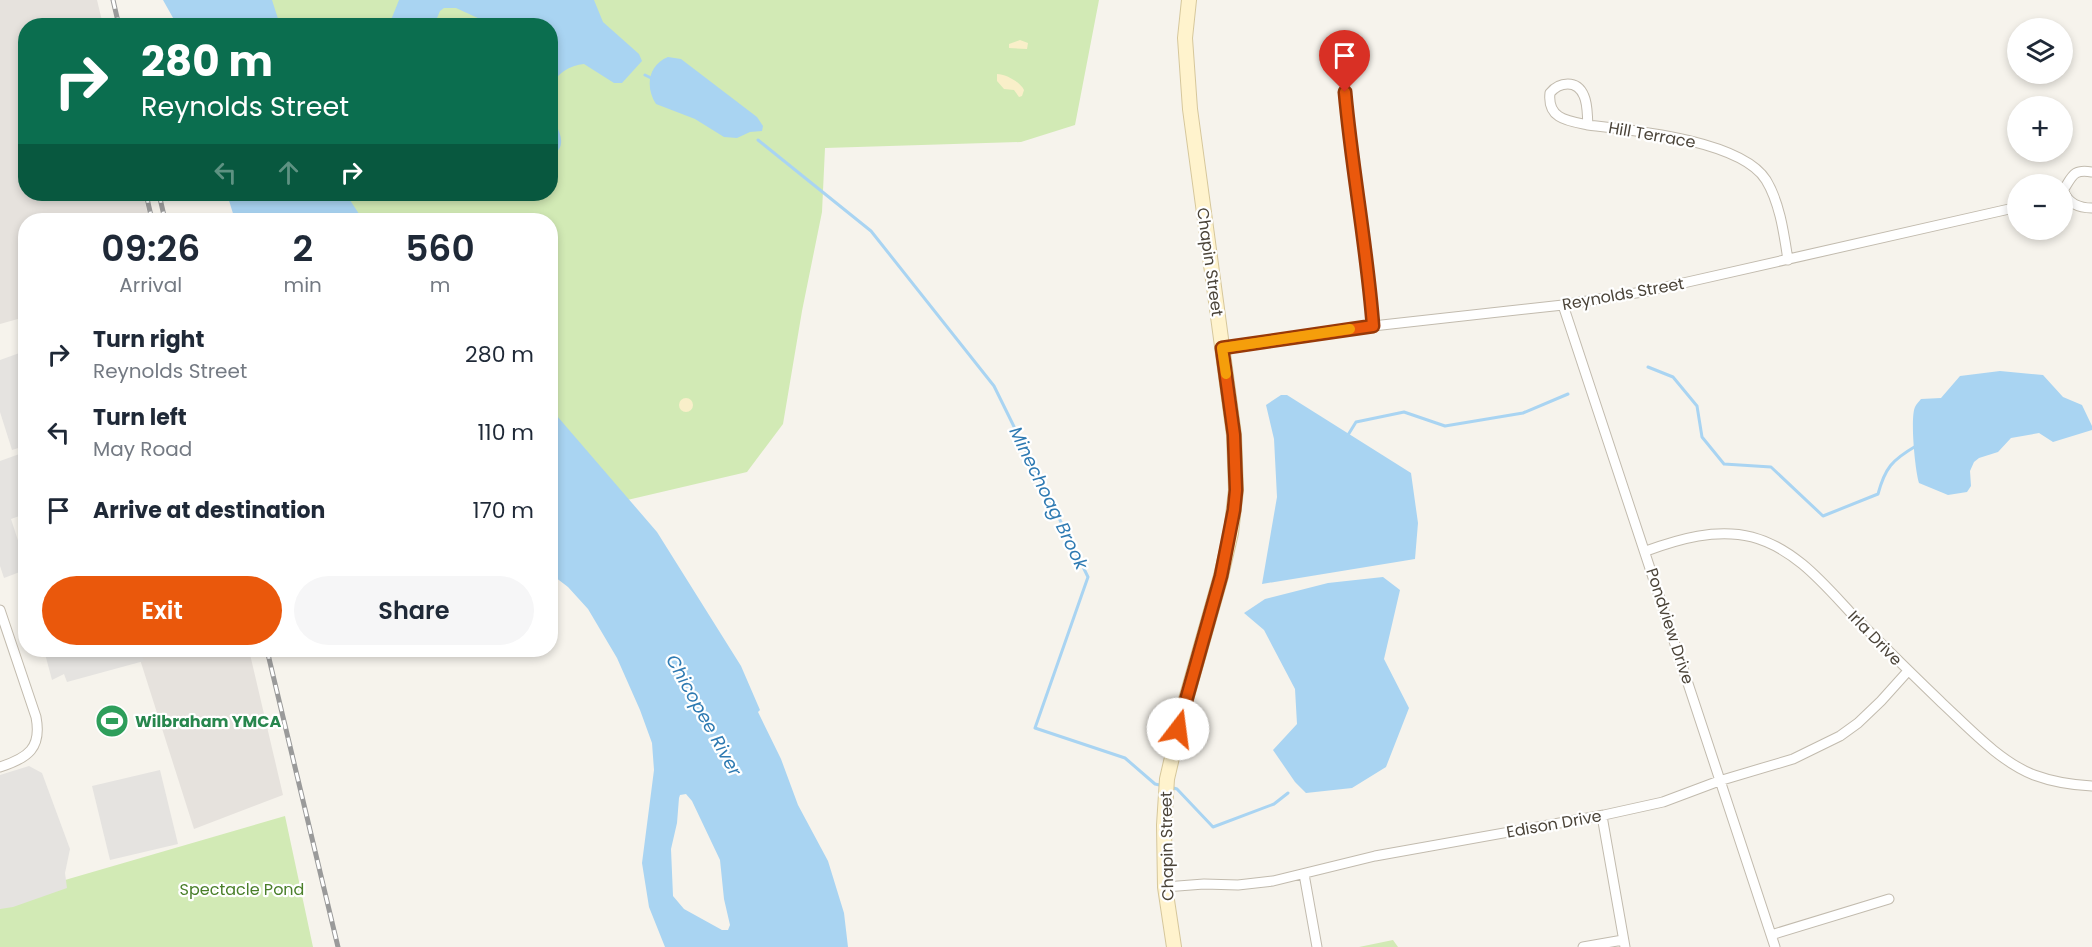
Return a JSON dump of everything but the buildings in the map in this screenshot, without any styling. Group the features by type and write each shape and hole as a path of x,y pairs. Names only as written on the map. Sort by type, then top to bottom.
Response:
{"main road":[{"name":"Chapin Street","path":"1174,947 1165,887 1166,786 1183,710 1221,576 1234,510 1236,478 1234,435 1190,109 1185,39 1189,0"}],"street":[{"name":"Hill Terrace","path":"1588,124 1584,94 1578,87 1563,83 1555,86 1550,93 1551,109 1557,116 1564,119 1588,124 1684,139 1705,144 1749,165 1762,174 1774,197 1788,260"},
{"path":"1345,92 1373,326"},
{"path":"2073,175 2081,171 2092,172"},
{"path":"2073,204 2092,208"},
{"name":"Reynolds Street","path":"1222,348 1373,326 1563,305 1648,291 2007,210"},
{"name":"Pondview Drive","path":"1563,305 1775,947"},
{"name":"Irla Drive","path":"1646,551 1682,539 1709,534 1733,533 1768,543 1799,561 1978,738 2032,774 2052,781 2092,786"},
{"path":"0,610 36,717 38,734 28,754 0,767"},
{"name":"Edison Drive","path":"1165,887 1204,884 1238,885 1273,881 1375,856 1602,816 1663,802 1719,781 1793,759 1840,736 1858,723 1908,671"},
{"path":"1582,947 1624,944 1602,816"},
{"path":"1304,874 1317,947"},
{"path":"1771,935 1889,899"}],"shaded area":[{"path":"0,0 97,0 101,18 18,18 18,201 145,201 147,213 18,213 18,319 0,324"},
{"path":"18,354 18,448 12,450 0,412 0,360"},
{"path":"18,455 18,516 11,519 18,540 18,573 4,578 0,566 0,461"},
{"path":"46,657 143,657 144,661 67,682 64,674 52,680"},
{"path":"139,657 251,657 283,795 194,829"},
{"path":"29,766 42,773 70,849 65,873 67,888 13,907 0,909 0,775"},
{"path":"160,770 178,844 110,860 92,786"}],"green space":[{"path":"263,0 466,0 501,18 267,18"},
{"path":"566,0 1099,0 1075,125 1021,142 825,148 822,212 783,424 747,472 623,501 558,438 558,213 339,213 331,201 558,201 558,18 555,18"},
{"name":"Spectacle Pond","path":"285,816 313,947 0,947 0,863 65,880"},
{"path":"1393,940 1398,947 1359,947"}],"sand":[{"path":"1020,40 1028,43 1027,49 1009,48 1009,44"},
{"path":"997,74 1016,81 1024,90 1022,96 1019,97 1014,90 1004,89 997,81"},
{"path":"686,398 691,400 693,405 691,410 686,412 681,410 679,405 681,400"}],"water":[{"path":"163,0 272,0 278,18 173,18"},
{"path":"399,0 594,0 603,22 639,54 642,61 622,83 614,83 584,64 574,66 558,76 558,18 478,18 456,8 444,8 437,18 392,18"},
{"path":"668,57 681,59 757,117 763,126 762,131 750,132 737,138 724,137 695,119 656,104 650,91 650,77 656,65"},
{"path":"558,129 561,136 558,150"},
{"path":"229,201 351,201 358,213 233,213"},
{"path":"2000,371 2043,375 2063,397 2082,405 2092,430 2053,442 2039,433 2011,438 1998,452 1974,462 1970,471 1971,486 1967,492 1948,495 1919,483 1913,432 1916,405 1921,399 1941,398 1960,376"},
{"path":"1281,395 1287,395 1411,473 1418,523 1415,559 1262,584 1277,497 1274,439 1266,405"},
{"name":"Chicopee River","path":"558,417 657,532 741,666 798,805 828,861 844,913 848,947 665,947 649,907 642,863 654,770 652,743 617,658 588,609 558,579","holes":["686,794 692,801 720,860 724,899 730,925 728,930 722,930 684,909 673,896 671,849 680,795"]},
{"path":"1383,577 1400,590 1384,659 1409,708 1386,767 1352,788 1306,793 1295,782 1273,750 1297,724 1295,689 1264,630 1244,613 1265,599 1328,583"}],"waterway":[{"name":"Minechoag Brook","path":"645,75 653,79"},
{"name":"Minechoag Brook","path":"758,140 871,231 994,386 1088,577 1035,728 1125,758 1155,784 1164,786"},
{"name":"Minechoag Brook","path":"1648,367 1673,377 1697,406 1702,437 1724,464 1771,467 1823,516 1878,494 1887,471 1901,456 1916,446"},
{"name":"Minechoag Brook","path":"1348,435 1356,422 1404,412 1445,426 1523,413 1568,394"},
{"name":"Minechoag Brook","path":"1170,787 1177,789 1213,827 1274,804 1288,793"}],"railway":[{"path":"113,0 117,18"},
{"path":"148,201 150,213"},
{"path":"161,201 163,213"},
{"path":"269,657 338,947"}],"slow traffic":[{"path":"1226,374 1222,348 1350,329"}],"place":[{"name":"Wilbraham YMCA","path":"112,721"}],"route":[{"path":"1178,729 1221,576 1234,510 1236,490 1234,435 1222,348 1373,326 1345,92"}]}
